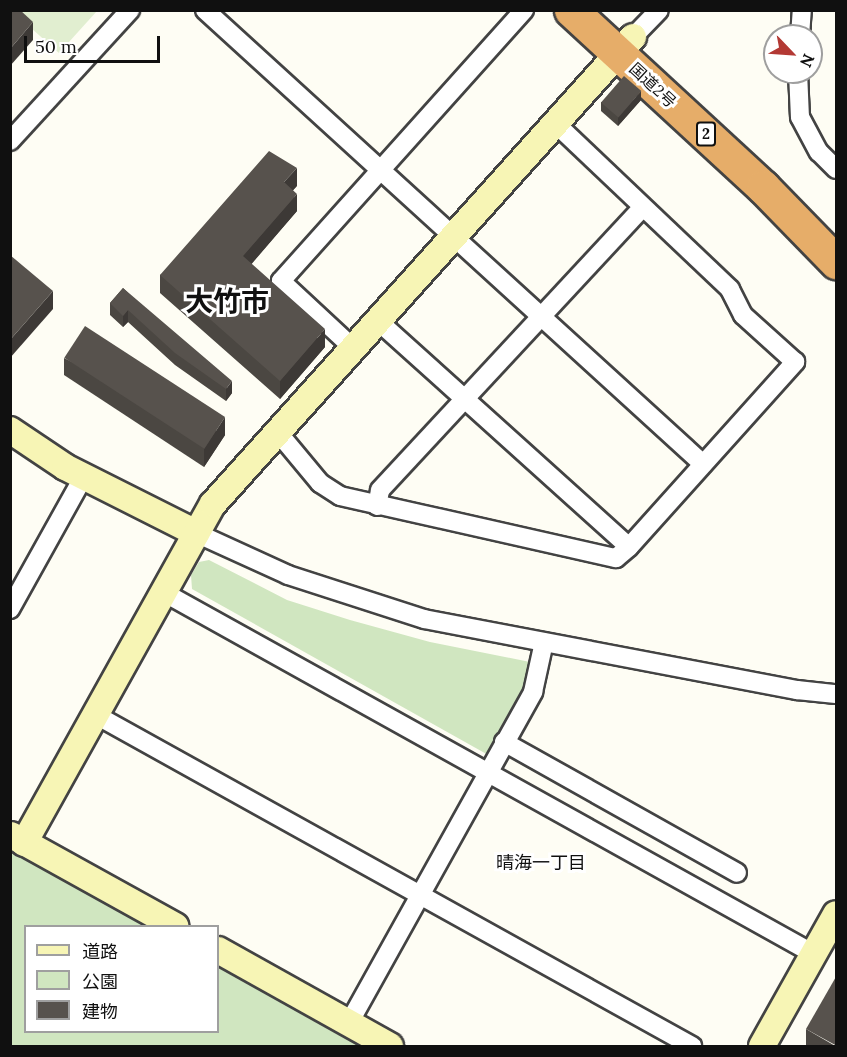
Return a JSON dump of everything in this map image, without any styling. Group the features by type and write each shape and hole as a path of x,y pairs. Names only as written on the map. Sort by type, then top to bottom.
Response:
{"highway":[{"name":"国道2号","path":"571,10 626,45 837,230"},
{"name":"国道2号","path":"604,10 626,45 837,262"}],"street":[{"path":"10,141 130,10"},
{"path":"205,10 703,464"},
{"path":"352,347 281,280 524,10"},
{"path":"171,925 17,839 96,715 213,504 276,430 659,10"},
{"path":"799,84 800,117 819,153 837,168"},
{"path":"276,430 320,483 340,496 616,558 629,548 795,362 743,315 730,290 556,124"},
{"path":"377,506 381,490 643,207"},
{"path":"377,320 629,548"},
{"path":"10,430 32,447 84,476 196,533 288,575 347,597 424,619 837,694"},
{"path":"10,609 84,476"},
{"path":"164,592 485,774 814,954"},
{"path":"348,1023 485,774 533,692 544,642"},
{"path":"96,715 692,1047"},
{"path":"504,742 736,873"},
{"path":"762,1047 837,914"},
{"path":"219,951 390,1047"}],"green space":[{"path":"12,11 97,11 59,53"},
{"path":"209,560 287,600 430,642 530,662 524,690 490,756 192,589 191,575 199,562"},
{"path":"10,851 145,925 24,925 24,1033 219,1033 219,968 359,1046 11,1046"}],"building":[{"path":"10,10 20,10 33,22 10,49"},
{"path":"624,76 641,91 618,118 601,102"},
{"path":"269,151 297,168 284,182 297,194 243,256 325,329 280,381 160,275"},
{"path":"10,255 53,291 10,340"},
{"path":"123,288 232,381 226,389 175,353 128,310 123,316 110,303"},
{"path":"85,326 225,417 204,449 64,358"},
{"path":"837,975 837,1046 806,1029"}],"district":[{"name":"大竹市","path":"227,301"},
{"name":"晴海一丁目","path":"541,863"}]}
